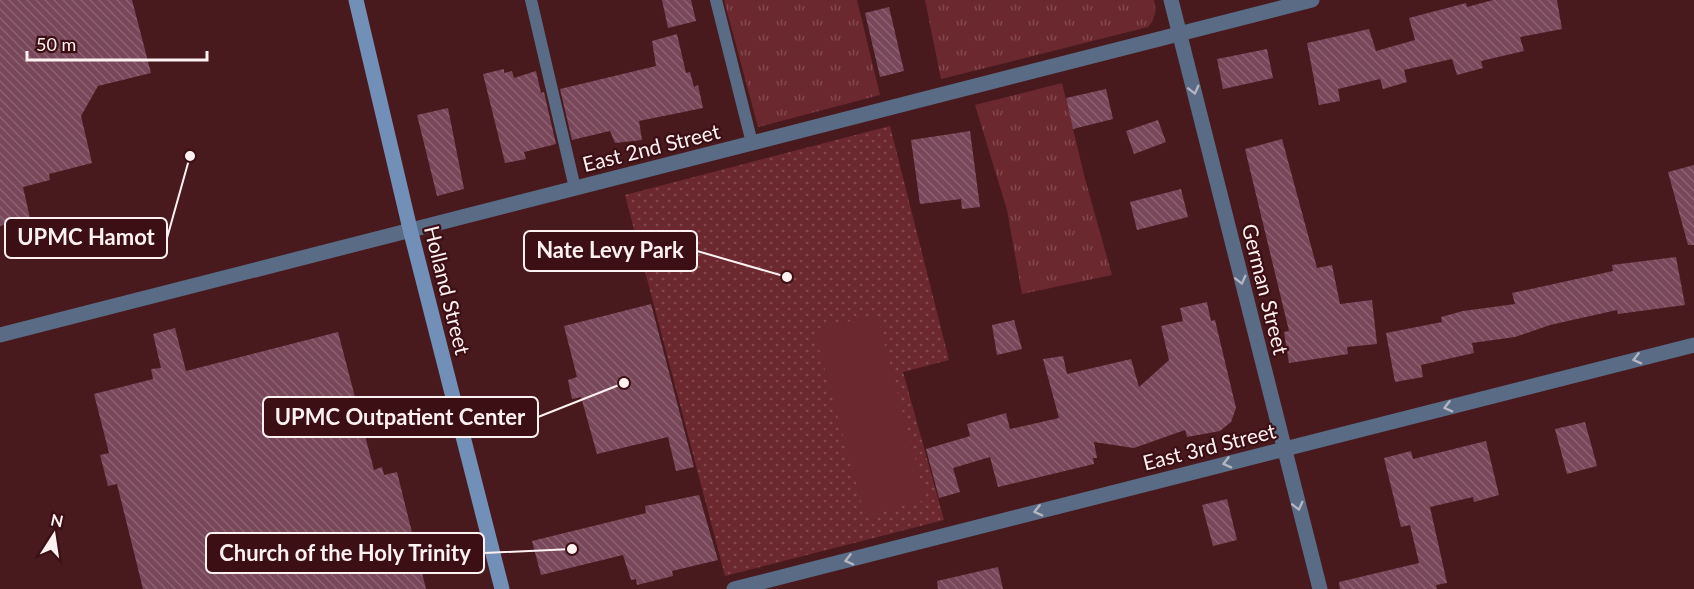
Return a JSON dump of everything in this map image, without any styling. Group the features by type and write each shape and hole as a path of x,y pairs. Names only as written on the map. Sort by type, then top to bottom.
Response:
{"street":[{"name":"Holland Street","path":"356,0 410,229 502,589"},
{"name":"German Street","path":"1171,0 1320,589"},
{"name":"East 2nd Street","path":"0,335 1312,0"},
{"name":"East 3rd Street","path":"734,589 1694,345"}],"lane":[{"path":"531,0 575,188"},
{"path":"716,0 752,142"}],"green space":[{"path":"724,0 857,0 880,95 758,127"},
{"path":"925,0 1154,0 1155,11 1154,18 1148,27 941,79"},
{"path":"1062,83 1085,179 1112,275 1022,294 1007,210 975,105"},
{"path":"890,126 949,360 903,372 944,520 725,576 625,195"},
{"path":"877,315 926,500 865,516 814,330"}],"building":[{"path":"0,0 132,0 151,73 98,86 81,116 92,163 49,174 50,180 23,187 30,218 0,226"},
{"path":"662,0 691,0 696,21 668,28"},
{"path":"1493,0 1557,0 1562,29 1520,37 1524,51 1481,61 1483,68 1457,75 1452,59 1404,70 1407,82 1383,89 1380,79 1338,89 1340,101 1319,105 1307,43 1369,29 1376,51 1415,40 1409,18 1466,3 1467,7"},
{"path":"889,7 904,71 880,77 865,13"},
{"path":"677,34 686,73 690,72 694,87 698,85 703,108 639,121 642,140 615,143 610,131 572,140 560,89 656,66 652,41"},
{"path":"1267,49 1273,78 1223,89 1217,59"},
{"path":"504,69 504,73 512,71 514,78 536,71 541,93 544,92 556,144 524,152 526,159 505,163 483,74"},
{"path":"1106,89 1113,119 1073,129 1066,98"},
{"path":"448,108 464,189 437,196 417,115"},
{"path":"1158,120 1166,142 1134,154 1126,131"},
{"path":"970,131 980,207 962,209 961,199 920,204 911,140"},
{"path":"1282,139 1317,268 1332,265 1340,304 1372,300 1377,344 1347,347 1348,354 1289,363 1284,332 1289,331 1245,149"},
{"path":"1694,165 1694,245 1688,245 1668,172"},
{"path":"1181,189 1188,217 1137,230 1130,202"},
{"path":"1676,257 1685,305 1618,314 1617,310 1550,325 1515,337 1472,343 1474,353 1421,365 1423,377 1395,382 1386,333 1442,322 1441,317 1463,311 1515,304 1512,293 1613,271 1612,265"},
{"path":"1207,302 1211,321 1215,320 1236,408 1231,422 1220,431 1187,437 1185,430 1134,448 1094,442 1097,458 1093,458 1094,464 998,487 990,457 953,468 960,492 939,498 926,449 970,436 967,424 1006,413 1010,429 1059,418 1043,359 1063,356 1067,374 1131,359 1139,387 1169,360 1161,326 1183,321 1180,308"},
{"path":"651,304 694,467 676,471 668,437 597,454 581,397 572,399 568,380 577,377 564,326"},
{"path":"1014,320 1022,349 997,355 992,325"},
{"path":"175,328 186,371 338,332 374,470 382,467 384,475 397,472 426,589 143,589 117,484 108,486 100,455 109,453 94,394 153,379 151,369 161,368 153,334"},
{"path":"1585,422 1597,466 1567,474 1555,429"},
{"path":"1486,441 1499,495 1474,502 1473,497 1430,507 1447,583 1436,585 1437,589 1340,589 1339,582 1419,563 1410,525 1401,527 1384,458 1411,451 1413,459"},
{"path":"699,495 718,560 672,571 673,576 637,585 636,579 631,580 623,555 541,575 532,541 646,513 645,506"},
{"path":"1227,499 1237,540 1213,546 1202,505"},
{"path":"998,567 1003,589 938,589 937,581"}],"place":[{"name":"UPMC Hamot","path":"190,156"},
{"name":"Nate Levy Park","path":"787,277"},
{"name":"UPMC Outpatient Center","path":"624,383"},
{"name":"Church of the Holy Trinity","path":"572,549"}]}
